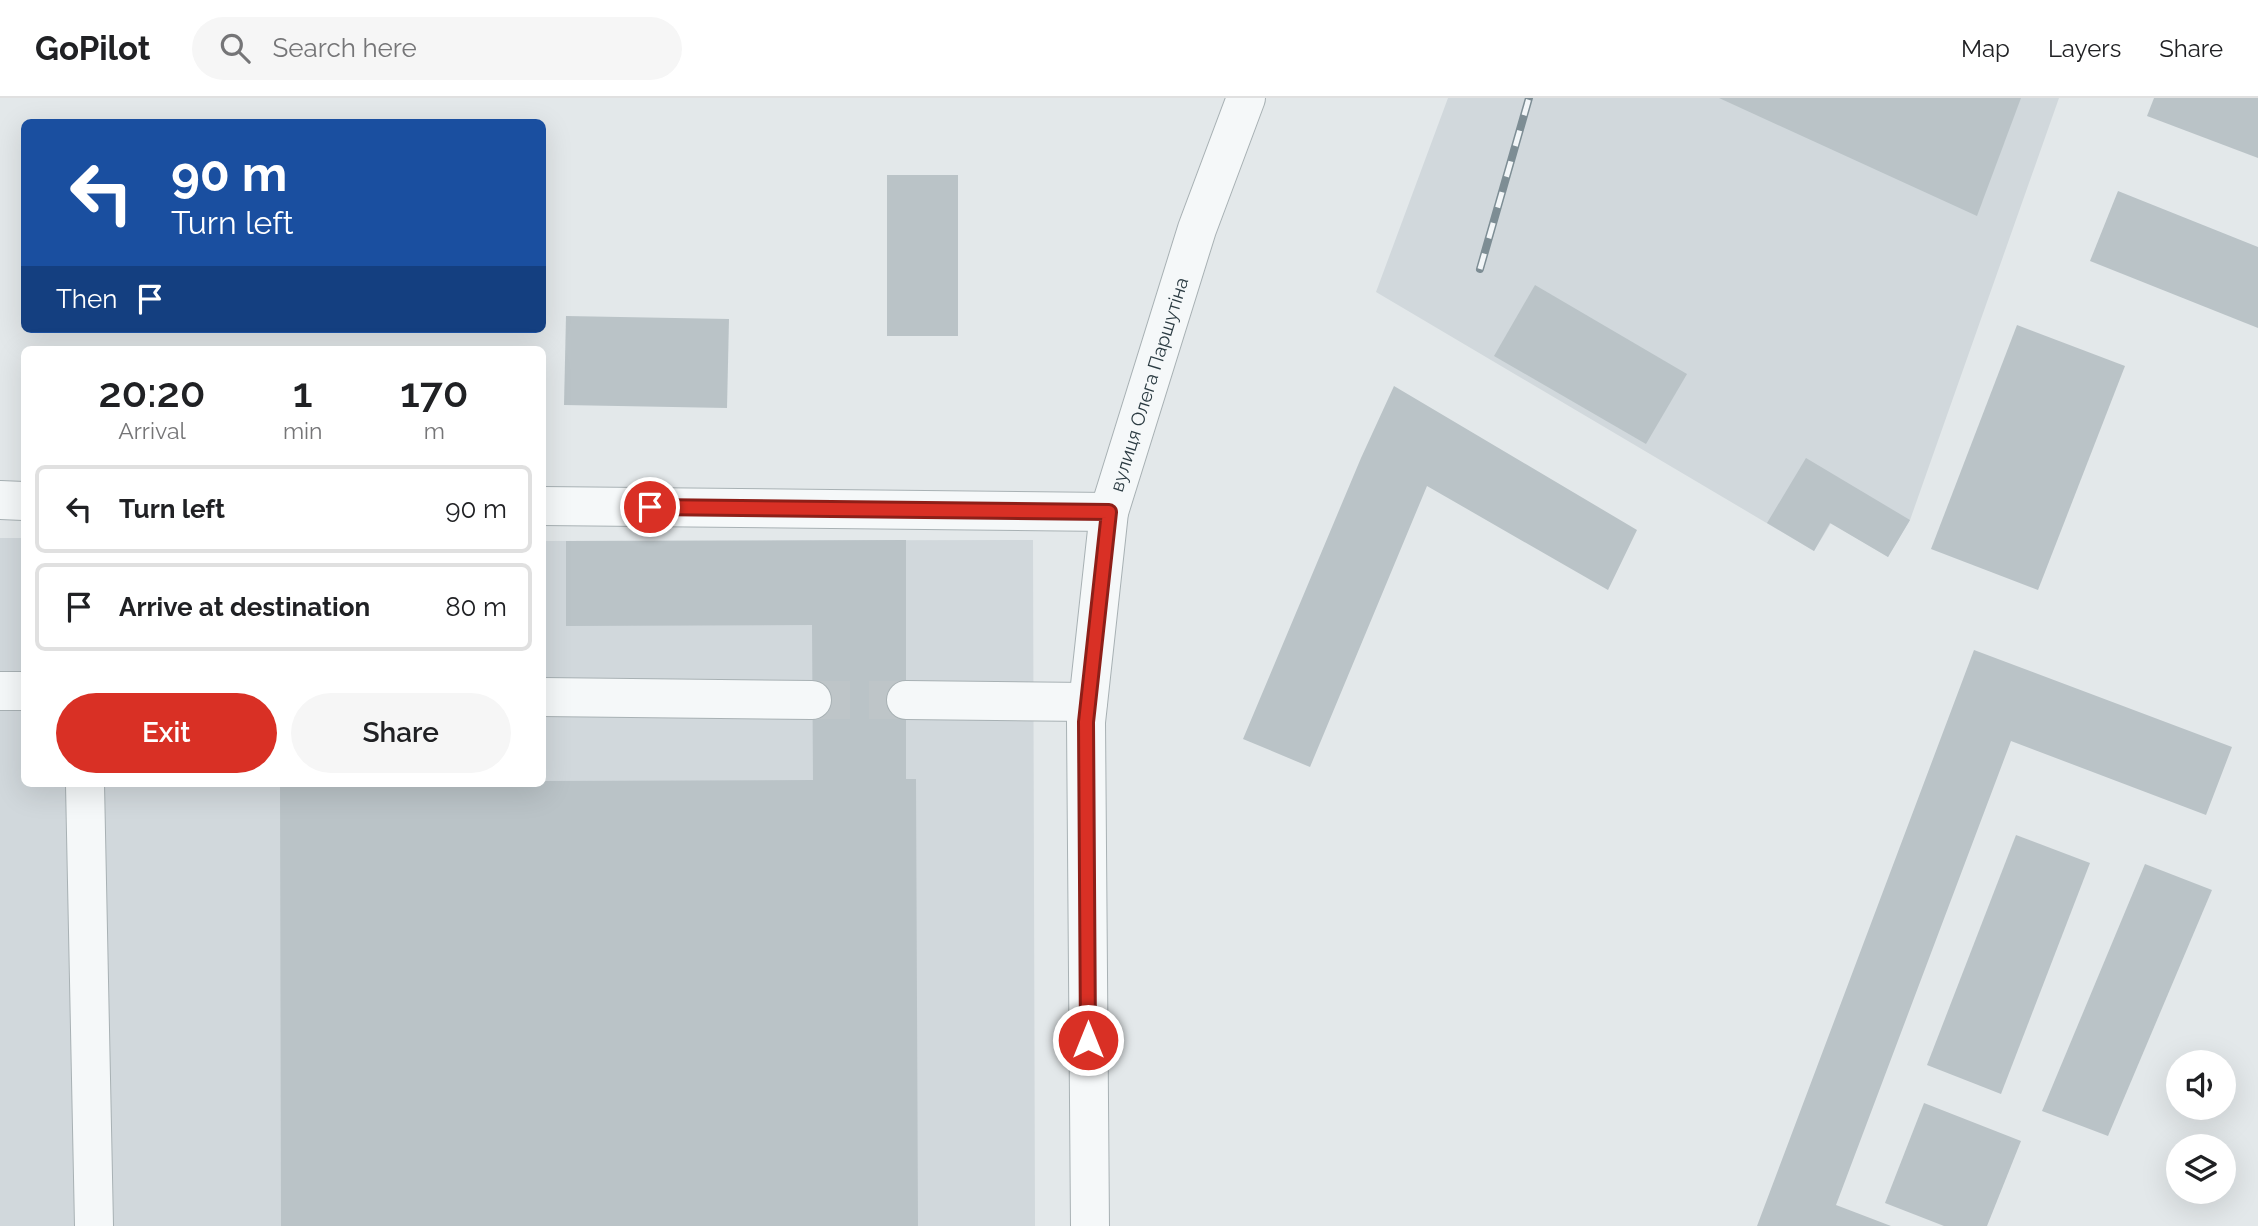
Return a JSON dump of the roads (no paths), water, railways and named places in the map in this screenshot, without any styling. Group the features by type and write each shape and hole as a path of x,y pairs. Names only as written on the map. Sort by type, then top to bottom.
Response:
{"street":[{"name":"вулиця Олега Паршутіна","path":"1090,1226 1086,736 1109,512 1197,229 1246,98"},
{"path":"0,500 21,501"},
{"path":"546,506 1109,512"},
{"path":"0,691 21,691"},
{"path":"546,697 812,700"},
{"path":"906,700 1088,702"},
{"path":"85,787 94,1226"}],"tunnel":[{"path":"812,700 906,700"}],"railway":[{"path":"1480,269 1529,98"}]}
